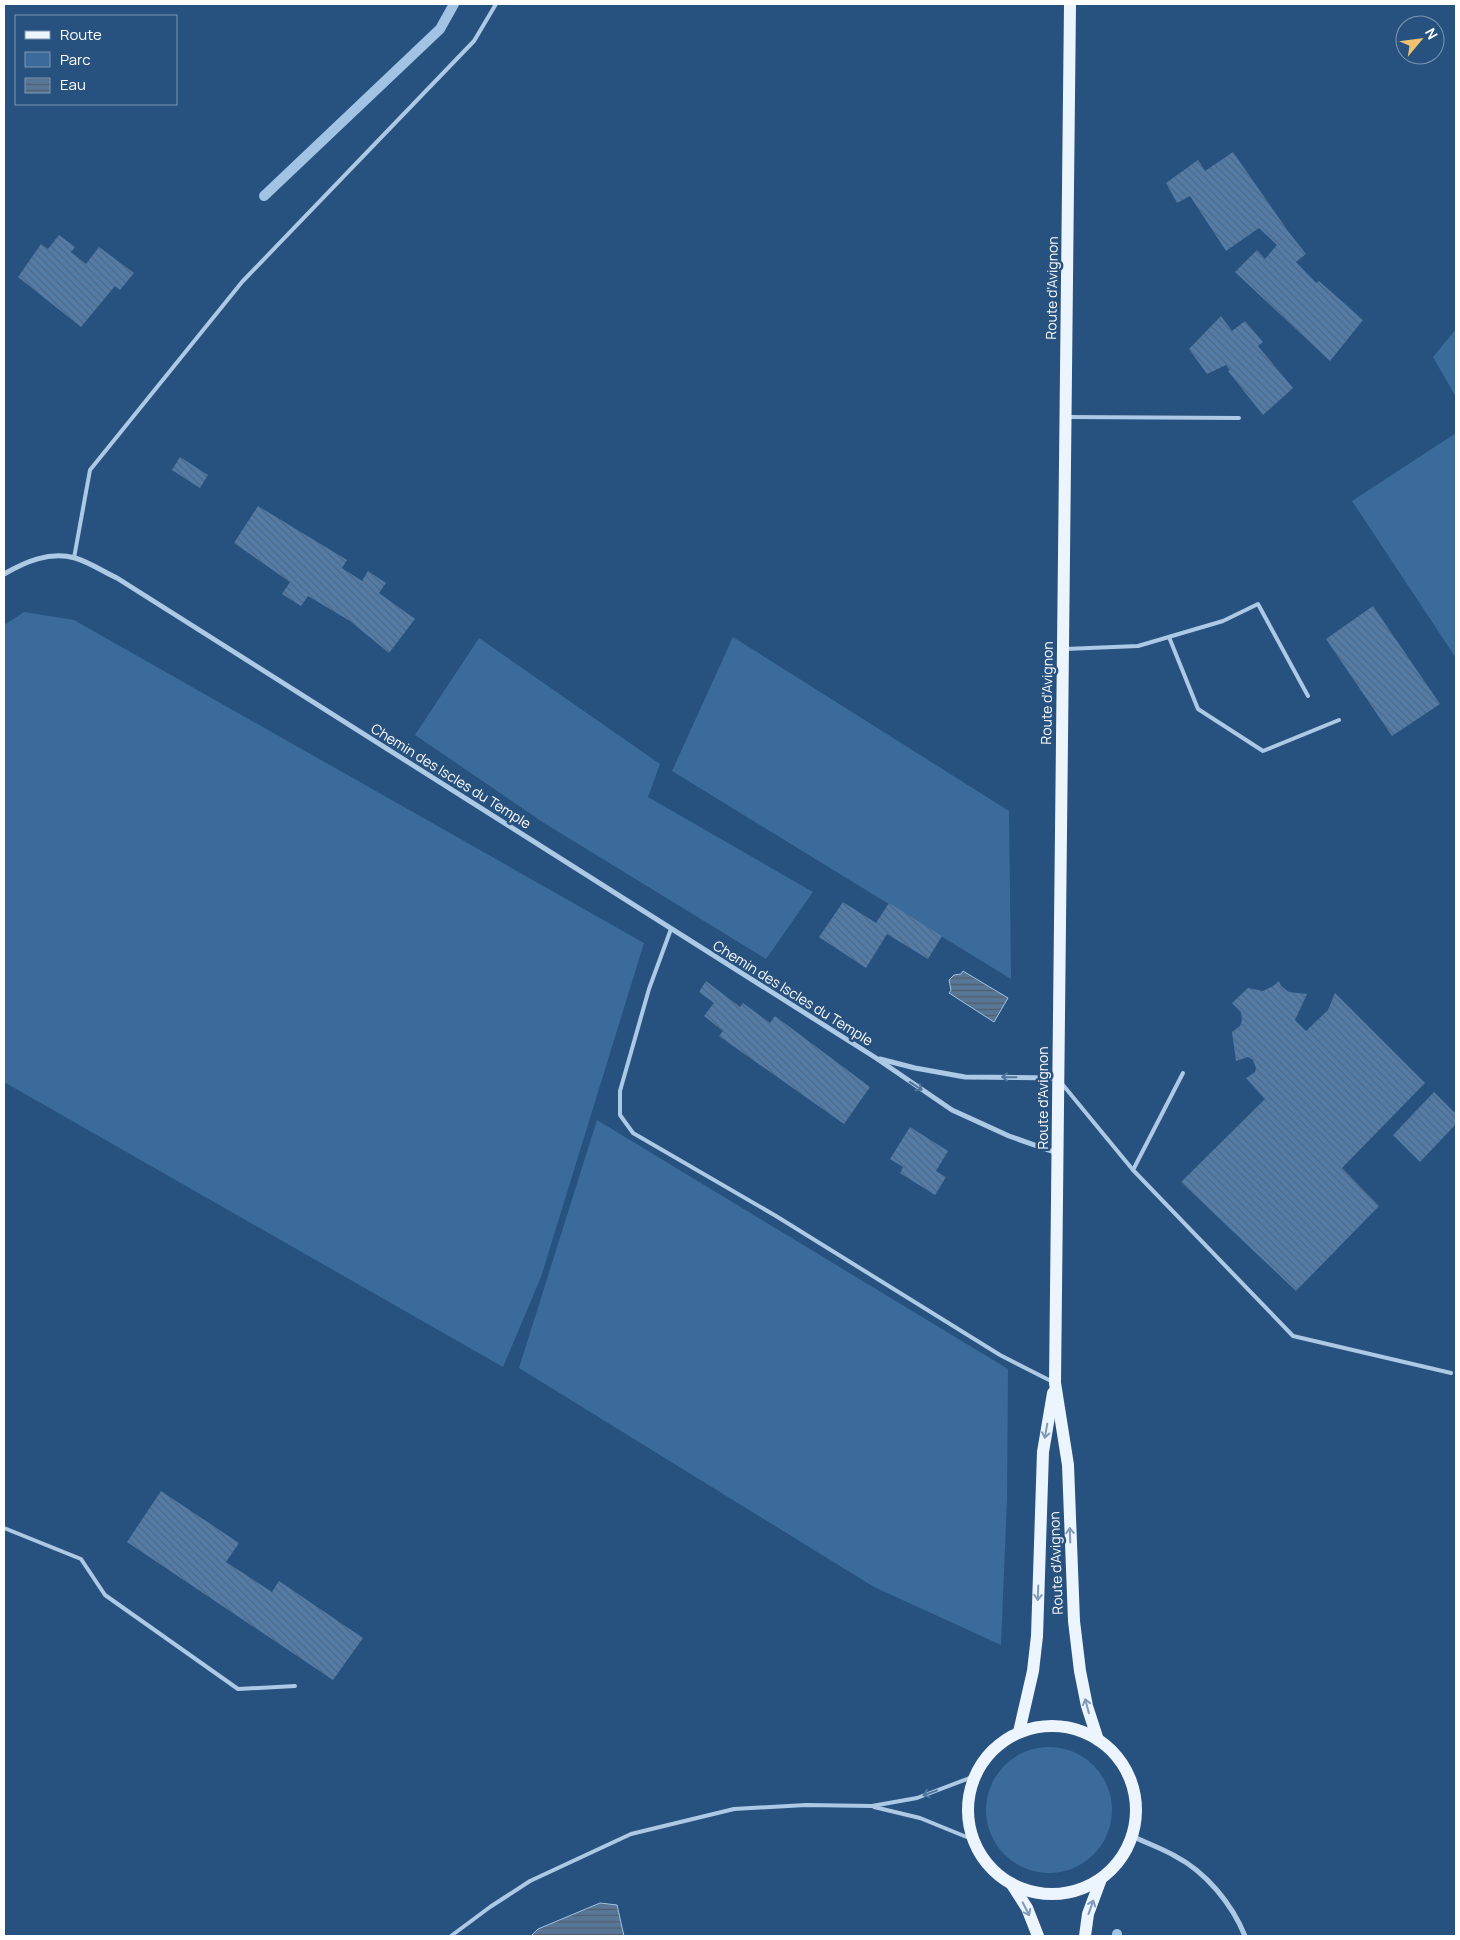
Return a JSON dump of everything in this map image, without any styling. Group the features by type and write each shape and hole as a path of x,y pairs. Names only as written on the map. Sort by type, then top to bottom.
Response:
{"main road":[{"name":"Route d'Avignon","path":"1020,1732 1033,1671 1036,1645 1043,1452 1055,1383 1070,4"},
{"name":"Route d'Avignon","path":"1055,1383 1068,1465 1074,1621 1077,1651 1086,1706 1098,1740"},
{"path":"1060,1726 1084,1732 1098,1740 1124,1766 1132,1782 1136,1800 1136,1818 1132,1836 1120,1860 1101,1879 1072,1892 1056,1894 1040,1894 1025,1890 995,1872 982,1858 969,1824 970,1792 975,1776 983,1762 1006,1739 1036,1727 1060,1726"},
{"path":"1085,1936 1088,1914 1101,1879"},
{"path":"1011,1883 1027,1908 1038,1936"}],"street":[{"name":"Chemin des Iscles du Temple","path":"4,574 25,562 47,556 74,558 117,578 876,1058 952,1110 1009,1136 1057,1153"},
{"name":"Chemin des Iscles du Temple","path":"876,1058 915,1068 965,1077 1057,1078"},
{"path":"1132,1836 1175,1856 1196,1869 1233,1910 1245,1936"}],"lane":[{"path":"74,558 90,470 242,282 474,40 496,4"},
{"path":"1065,416 1239,418"},
{"path":"1063,649 1138,646 1223,621 1258,604 1308,696"},
{"path":"1169,637 1198,709 1263,751 1339,720"},
{"path":"671,929 649,989 620,1091 620,1115 633,1132 784,1221 1000,1355 1055,1383"},
{"path":"1134,1170 1183,1073"},
{"path":"1057,1078 1134,1170 1293,1336 1451,1374"},
{"path":"4,1528 81,1559 106,1595 238,1689 295,1686"},
{"path":"451,1936 490,1907 530,1881 631,1834 734,1809 806,1805 872,1806 917,1798 975,1776"},
{"path":"872,1806 920,1818 974,1840"}],"green space":[{"path":"1456,329 1456,397 1433,357"},
{"path":"1456,433 1456,658 1352,501"},
{"path":"24,612 74,620 644,943 541,1277 503,1367 4,1082 4,625"},
{"path":"733,637 1009,811 1011,979 672,771"},
{"path":"479,638 660,764 648,797 813,892 766,959 544,823 415,735"},
{"path":"597,1120 1008,1369 1007,1499 1001,1645 874,1587 519,1368"},
{"path":"1049,1747 1073,1752 1084,1757 1094,1765 1102,1775 1107,1786 1112,1810 1107,1834 1102,1845 1094,1855 1084,1863 1073,1868 1049,1873 1025,1868 1014,1863 1004,1855 996,1845 991,1834 986,1810 991,1786 996,1775 1004,1765 1014,1757 1025,1752"}],"water":[{"path":"963,971 1008,998 994,1022 949,993 951,990 949,980 954,975 961,974"},
{"path":"600,1903 617,1905 624,1936 531,1936 538,1929"}],"building":[{"path":"1233,152 1306,254 1296,262 1316,283 1319,281 1363,320 1330,361 1235,272 1257,250 1265,259 1277,245 1259,228 1226,251 1190,196 1177,203 1166,183 1198,160 1205,171"},
{"path":"59,235 75,247 71,252 86,264 99,247 134,273 120,290 115,286 81,327 18,277 41,244 48,249"},
{"path":"1221,316 1232,331 1245,321 1263,342 1258,346 1293,388 1263,415 1228,371 1230,370 1226,365 1207,374 1189,349"},
{"path":"180,457 208,475 200,488 172,470"},
{"path":"258,506 347,560 342,568 362,581 368,571 386,583 379,593 415,619 389,653 350,621 308,596 301,606 282,594 290,582 234,543"},
{"path":"1373,606 1440,704 1392,736 1326,639"},
{"path":"843,902 876,923 889,903 942,936 928,959 887,934 866,968 819,937"},
{"path":"706,981 740,1007 743,1003 770,1023 775,1016 870,1087 844,1124 719,1036 723,1031 704,1016 714,1003 699,992"},
{"path":"1279,981 1281,986 1289,992 1307,994 1295,1020 1306,1031 1328,1010 1335,993 1425,1083 1342,1168 1379,1206 1296,1291 1181,1182 1265,1099 1246,1078 1255,1072 1256,1068 1253,1060 1248,1057 1236,1061 1232,1032 1240,1026 1242,1020 1241,1012 1232,1003 1248,988 1263,991"},
{"path":"1434,1092 1456,1114 1456,1124 1420,1162 1393,1135"},
{"path":"910,1127 948,1151 936,1171 946,1177 935,1195 900,1173 903,1167 890,1159"},
{"path":"161,1491 239,1543 226,1562 272,1592 279,1581 363,1638 333,1680 127,1542"}],"waterway":[{"path":"264,196 440,29 454,4"}]}
